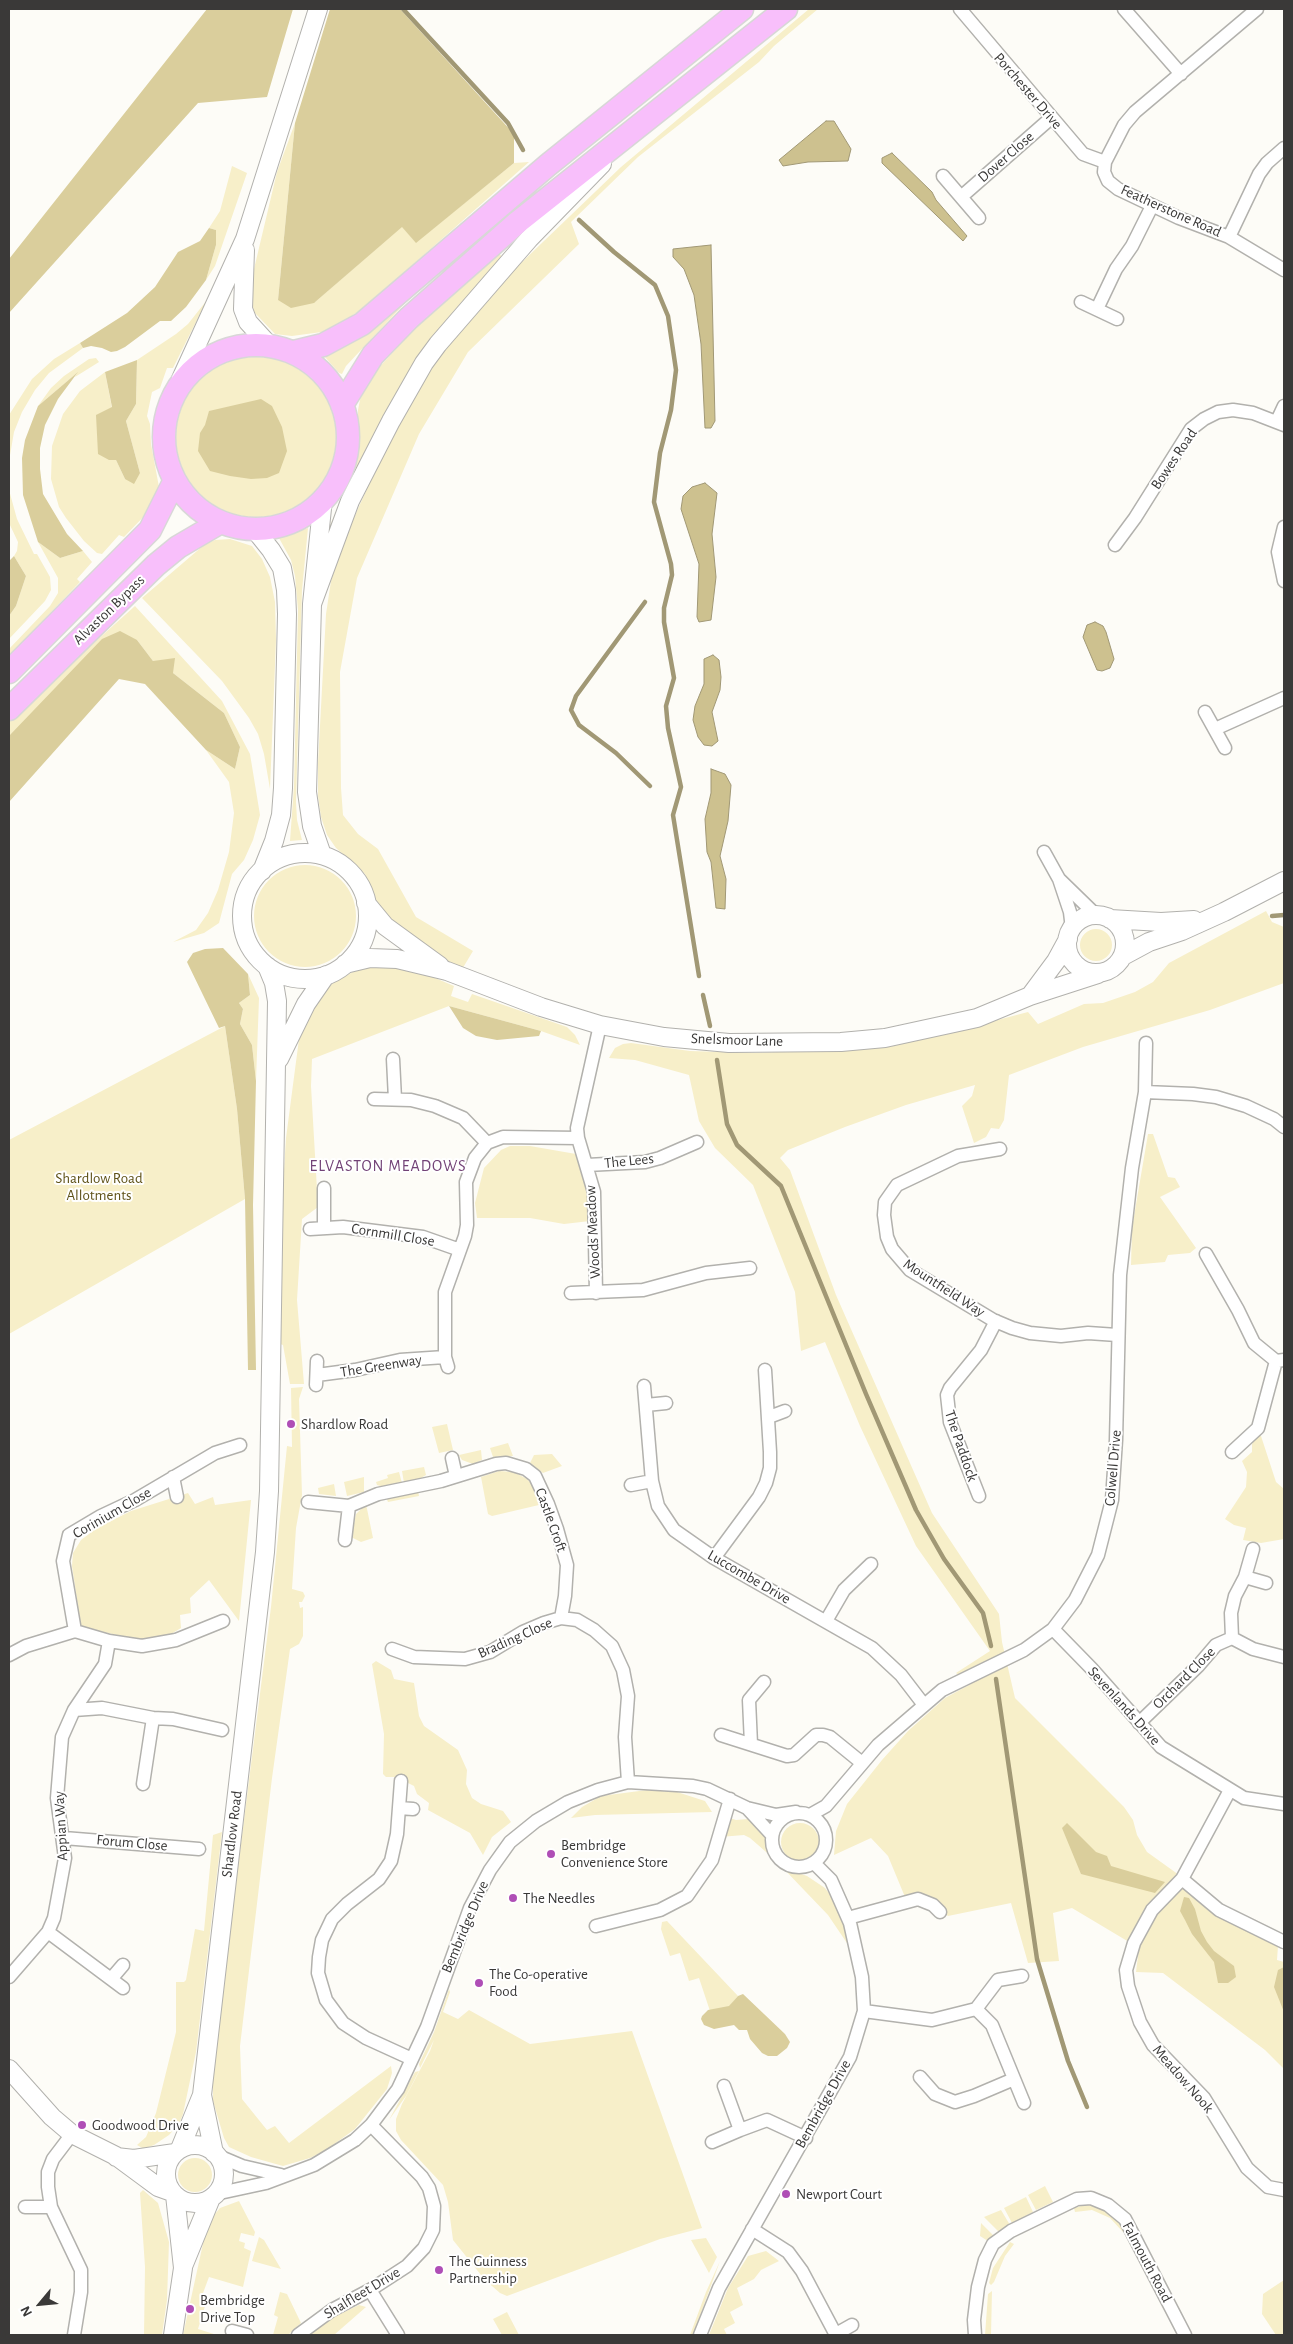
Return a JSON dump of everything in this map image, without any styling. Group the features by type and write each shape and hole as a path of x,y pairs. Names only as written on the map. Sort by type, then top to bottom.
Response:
{"highway":[{"path":"294,352 323,345 362,324 548,165 742,9"},
{"path":"342,405 373,355 409,318 518,222 786,9"},
{"path":"242,344 269,346 294,352 312,363 322,373 335,389 342,405 347,430 344,464 338,477 323,499 291,521 255,530 219,523 198,511 185,498 174,482 168,463 165,442 166,423 171,403 181,379 198,364 217,352 242,344"},
{"name":"Alvaston Bypass","path":"9,672 150,530 174,482"},
{"name":"Alvaston Bypass","path":"9,709 156,565 178,547 219,523"}],"street":[{"path":"181,379 245,239 318,9"},
{"name":"Porchester Drive","path":"960,9 1051,118 1084,154 1105,162"},
{"path":"1124,9 1181,74"},
{"path":"1105,162 1124,125 1135,112 1257,9"},
{"name":"Dover Close","path":"961,197 1051,118"},
{"path":"312,604 350,501 391,421 424,363 438,344 530,239 585,185 632,130"},
{"path":"1229,237 1259,174 1267,163 1284,148"},
{"name":"Featherstone Road","path":"1105,162 1104,172 1108,181 1118,189 1152,206 1229,237 1284,270"},
{"path":"943,176 979,218"},
{"path":"1097,309 1116,269 1132,246 1152,206"},
{"path":"245,239 243,309 248,322 269,346"},
{"path":"1081,302 1117,319"},
{"path":"1281,423 1284,406"},
{"name":"Bowes Road","path":"1115,545 1135,518 1190,429 1218,412 1233,410 1253,413 1281,423"},
{"path":"322,855 312,826 307,792 312,604 323,499"},
{"path":"1284,527 1278,552 1284,581"},
{"path":"255,530 282,568 286,590 283,788 281,815 274,841 262,870 248,892 244,904 242,924 246,940 258,958 284,976 301,979 326,975 345,964 360,946 365,934 366,903 363,892 348,871 334,860 322,855 293,855 276,861 262,870"},
{"path":"1215,729 1284,698"},
{"path":"1205,712 1226,748"},
{"path":"1044,852 1059,879 1070,912 1068,950 1072,960 1078,967 1098,974 1113,968 1123,956 1149,942 1182,931 1284,881"},
{"path":"1059,879 1122,931 1125,948 1123,956"},
{"name":"Snelsmoor Lane","path":"366,903 379,920 397,936 447,971"},
{"path":"1070,934 1082,919 1103,917 1162,922 1205,919"},
{"name":"Snelsmoor Lane","path":"1030,996 1056,961 1070,934"},
{"name":"Snelsmoor Lane","path":"345,964 362,959 382,958 397,960 447,971 533,1004 600,1025 664,1037 729,1043 841,1042 885,1038 940,1027 992,1013 1030,996 1098,974"},
{"name":"Shardlow Road","path":"178,2151 202,2095 267,1526 270,1481 277,1001 274,983 267,966"},
{"name":"Shardlow Road","path":"277,1064 303,1009 326,975"},
{"name":"Woods Meadow","path":"596,1293 594,1192 588,1166 578,1138 577,1128 600,1025"},
{"name":"Colwell Drive","path":"810,1815 826,1806 878,1745 942,1690 1024,1650 1053,1629 1075,1600 1098,1555 1112,1500 1118,1388 1117,1335 1124,1226 1133,1160 1146,1092 1146,1043"},
{"path":"393,1059 395,1099"},
{"path":"1146,1092 1216,1097 1246,1106 1274,1119 1284,1127"},
{"path":"374,1099 422,1102 459,1116 470,1123 487,1143 495,1139 514,1136 578,1138"},
{"name":"The Lees","path":"588,1166 645,1162 660,1158 697,1142"},
{"name":"The Greenway","path":"317,1361 316,1380 400,1360 447,1362 445,1292 467,1225 466,1182 475,1158 487,1143"},
{"name":"Mountfield Way","path":"1000,1149 958,1156 897,1185 885,1202 884,1215 887,1237 892,1249 910,1270 996,1321 1030,1333 1061,1336 1088,1334 1117,1335"},
{"path":"324,1188 324,1228"},
{"name":"Cornmill Close","path":"310,1229 343,1227 423,1237 460,1250"},
{"path":"1206,1254 1238,1310 1254,1343 1280,1361 1258,1428 1232,1452"},
{"name":"Woods Meadow","path":"571,1293 643,1290 706,1273 750,1268"},
{"name":"The Paddock","path":"979,1496 950,1422 947,1395 950,1388 982,1350 996,1321"},
{"path":"714,1558 759,1497 766,1484 770,1468 769,1416 765,1370"},
{"name":"Luccombe Drive","path":"644,1386 652,1482 658,1506 674,1530 714,1558 872,1648 901,1674 924,1705"},
{"path":"646,1405 666,1403"},
{"path":"769,1416 785,1411"},
{"name":"Corinium Close","path":"75,1631 63,1561 69,1535 101,1516 135,1500 215,1453 240,1445"},
{"path":"452,1458 456,1476"},
{"name":"Castle Croft","path":"308,1502 349,1506 372,1496 441,1481 506,1463 526,1469 535,1476 557,1528 567,1565 561,1618"},
{"path":"173,1477 177,1497"},
{"path":"631,1485 652,1482"},
{"path":"345,1540 349,1506"},
{"name":"Orchard Close","path":"1232,1638 1231,1613 1234,1596 1245,1577 1252,1549"},
{"path":"826,1621 844,1590 871,1564"},
{"path":"1245,1577 1266,1583"},
{"name":"Brading Close","path":"392,1649 414,1657 465,1659 490,1652 524,1632 561,1618 577,1620 594,1630 612,1646 622,1670 628,1696 625,1737 628,1782"},
{"path":"9,1655 26,1646 49,1641 75,1631 109,1641 142,1646 176,1640 223,1621"},
{"name":"Sevenlands Drive","path":"1053,1629 1092,1669 1160,1747 1244,1798 1284,1804"},
{"name":"Orchard Close","path":"1232,1638 1253,1649 1284,1657"},
{"name":"Orchard Close","path":"1139,1723 1198,1666 1216,1645 1232,1638"},
{"name":"Appian Way","path":"9,1977 48,1932 54,1918 65,1858 64,1838 57,1798 62,1738 74,1710 105,1664 109,1641"},
{"path":"751,1744 749,1700 764,1682"},
{"path":"74,1710 102,1708 153,1718 173,1719 222,1730"},
{"path":"143,1784 153,1718"},
{"path":"721,1735 787,1756 794,1755 816,1735 823,1735 830,1737 862,1763"},
{"path":"401,1781 395,1844 391,1861 380,1879 346,1904 332,1919 320,1947 318,1973 326,2000 343,2023 366,2038 412,2059"},
{"name":"Bembridge Drive","path":"213,2196 266,2183 281,2175 303,2169 331,2156 355,2140 371,2125 398,2089 412,2059 427,2026 470,1908 490,1870 510,1842 536,1821 568,1802 598,1790 628,1782 693,1786 707,1789 747,1808 776,1815 796,1812"},
{"name":"Meadow Nook","path":"1230,1790 1182,1879 1152,1910 1134,1943 1126,1970 1131,1998 1140,2022 1153,2045 1204,2098 1247,2168 1268,2187 1284,2190"},
{"path":"596,1926 660,1910 687,1896 712,1860 730,1799"},
{"name":"Colwell Drive","path":"822,1824 826,1806"},
{"path":"399,1808 413,1809"},
{"name":"Bembridge Drive","path":"747,1808 771,1834"},
{"path":"796,1812 810,1815 822,1824 826,1841 822,1855 814,1863 799,1868 782,1862 773,1849 771,1834 776,1824 785,1816 796,1812"},
{"name":"Forum Close","path":"64,1838 199,1849"},
{"name":"Bembridge Drive","path":"700,2335 719,2288 806,2138 850,2057 864,2011 862,1977 848,1918 831,1880 814,1863"},
{"path":"1182,1879 1219,1910 1284,1942"},
{"path":"848,1918 918,1899 933,1905 940,1912"},
{"path":"48,1932 123,1988"},
{"path":"111,1979 123,1965"},
{"path":"864,2011 932,2020 976,2009 998,1980 1022,1976"},
{"path":"976,2009 992,2025 1024,2102"},
{"path":"9,2069 52,2116 72,2134 116,2156 158,2187 173,2193 182,2200 192,2203 213,2196"},
{"path":"920,2077 935,2094 955,2102 1014,2079"},
{"path":"724,2086 740,2130"},
{"name":"Shardlow Road","path":"202,2095 215,2154"},
{"path":"712,2142 767,2120 806,2138"},
{"name":"Shalfleet Drive","path":"298,2335 332,2310 370,2290 407,2266 419,2255 429,2241 434,2214 428,2188 422,2177 371,2125"},
{"path":"72,2134 53,2158 48,2172 51,2207 81,2270 81,2292 74,2335"},
{"path":"116,2156 134,2159 178,2151 190,2146 200,2146 215,2154 223,2173 222,2184 213,2196 183,2268 173,2335"},
{"path":"178,2151 166,2169 166,2178 173,2193 183,2268"},
{"name":"Bembridge Drive","path":"215,2154 260,2171 281,2175"},
{"name":"Falmouth Road","path":"975,2335 974,2320 978,2287 985,2260 993,2244 1012,2231 1078,2199 1091,2198 1108,2205 1125,2219 1186,2335"},
{"path":"25,2207 51,2207"},
{"path":"752,2229 788,2252 802,2271 836,2335 852,2325"},
{"path":"370,2290 398,2335"},
{"path":"232,2331 247,2335"}],"green space":[{"path":"809,9 818,9 774,46 759,62 638,157 571,222 579,244 468,352 419,434 357,578 340,672 343,815 358,834 378,849 416,917 473,951 461,971 397,932 377,903 365,874 336,848 327,835 321,817 318,796 318,763 326,614 331,581 343,542 393,431 435,361 493,290 621,167"},
{"path":"295,123 278,300 315,302 402,226 416,242 514,163 529,162 365,307 329,331 292,336 275,334 254,312 251,296 254,269 277,172"},
{"path":"232,166 247,173 215,266 206,280 216,245 216,230 209,228 220,211"},
{"path":"497,251 503,258 471,294 318,563 328,530 354,470 358,443 358,410 361,395 371,376 419,324"},
{"path":"406,298 408,300 346,366 342,374 339,373 325,357"},
{"path":"207,300 173,368 167,368 160,388 152,392 147,416 150,424 151,444 159,487 157,497 150,510 124,537 119,535 102,554 97,553 84,541 59,507 51,479 52,446 63,414 80,391 105,372 112,408 116,460 125,479 140,473 126,421 136,404 137,360 188,324"},
{"path":"80,343 83,348 49,373 35,390 22,412 14,432 9,461 9,415 32,379 54,359"},
{"path":"248,357 264,357 294,366 313,380 330,406 336,429 336,445 330,468 313,494 294,508 279,514 264,517 248,517 218,508 194,488 185,475 179,460 176,445 176,429 185,399 205,375 218,366 233,360"},
{"path":"96,358 99,362 75,377 77,373 38,406 51,388 64,376 89,359"},
{"path":"9,490 17,519 34,554 37,554 50,577 51,590 45,601 9,639 9,616 16,606 26,576 14,556 17,551 18,542 9,523"},
{"path":"308,528 302,590 296,802 297,820 302,840 290,841 294,786 298,610 295,576 291,560 279,538"},
{"path":"230,539 252,546 262,559 270,577 275,602 276,640 270,789 264,754 258,734 249,718 222,681 142,598 204,545 215,540"},
{"path":"38,542 60,558 83,551 92,562 77,579 80,582 9,656 9,649 50,606 58,593 58,578"},
{"path":"135,606 222,701 250,754 260,815 253,840 244,860 232,874 219,923 204,933 173,942 196,930 208,913 218,890 229,852 234,813 229,782 206,750 235,769 240,747 224,713 173,673 153,661 137,640 9,736 9,722 37,694"},
{"path":"305,865 324,869 341,880 352,897 356,916 352,935 341,952 324,963 305,967 286,963 269,952 258,935 254,916 258,897 269,880 286,869"},
{"path":"1266,911 1272,922 1284,927 1284,983 1210,1010 1083,1047 1009,1075 1004,1120 999,1129 991,1128 986,1137 974,1143 962,1106 972,1096 975,1085 906,1105 845,1127 788,1150 780,1158 790,1170 836,1295 932,1513 999,1614 1002,1642 1015,1698 1124,1807 1133,1820 1137,1835 1147,1852 1278,1946 1277,1960 1284,1962 1284,2069 1265,2050 1163,1973 1136,1972 1139,1948 1072,1908 1053,1913 1059,1961 1028,1963 1011,1903 948,1916 926,1895 915,1893 905,1897 888,1856 871,1838 834,1855 836,1831 847,1804 908,1731 945,1698 971,1684 956,1673 990,1651 916,1546 860,1426 825,1342 801,1351 795,1292 753,1185 715,1148 699,1121 689,1075 635,1060 609,1058 615,1048 631,1043 690,1051 754,1053 847,1049 944,1034 1028,1012 1038,1024 1084,1004 1103,1003 1135,992 1153,982 1169,963"},
{"path":"1096,929 1108,933 1112,945 1108,957 1096,961 1084,957 1080,945 1084,933"},
{"path":"378,965 396,966 428,975 454,986 451,996 468,1002 472,994 567,1027 575,1035 580,1045 541,1031 449,1006 312,1059 311,1086 318,1207 302,1219 297,1300 304,1384 290,1384 283,1345 280,1344 282,1202 286,1138 299,1039 323,992 333,983 360,968"},
{"path":"248,974 259,998 256,1081 252,1045 240,1024 243,1009 239,1003 250,995"},
{"name":"Shardlow Road Allotments","path":"225,1026 237,1109 245,1199 9,1334 9,1140"},
{"path":"1148,1134 1153,1134 1168,1177 1175,1178 1180,1187 1160,1197 1196,1248 1190,1253 1168,1255 1165,1262 1131,1265 1132,1228"},
{"path":"510,1146 530,1146 576,1154 586,1180 590,1221 564,1224 530,1218 477,1218 475,1203 484,1168 501,1150"},
{"path":"303,1387 299,1399 302,1495 296,1528 292,1589 303,1592 305,1596 302,1602 299,1602 300,1608 303,1607 303,1636 299,1644 290,1649 272,1778 240,2046 242,2099 267,2130 275,2126 289,2143 391,2066 392,2073 387,2089 355,2129 326,2150 310,2158 283,2166 251,2157 229,2147 224,2138 213,2101 213,2064 271,1607 287,1446 292,1447 291,1388"},
{"path":"447,1424 453,1450 439,1453 432,1427"},
{"path":"1257,1435 1261,1436 1276,1482 1284,1489 1284,1539 1261,1543 1243,1540 1246,1528 1234,1525 1225,1519 1246,1487 1247,1472 1242,1461 1252,1452 1252,1444"},
{"path":"508,1443 513,1456 493,1457 490,1448"},
{"path":"481,1450 482,1460 473,1464 462,1460 459,1455"},
{"path":"552,1454 562,1466 543,1473 530,1463 534,1455"},
{"path":"424,1467 426,1475 418,1480 404,1483 402,1471"},
{"path":"499,1471 514,1472 527,1479 534,1486 539,1505 492,1516 488,1514 481,1477"},
{"path":"399,1472 402,1483 384,1487 377,1485 376,1482 388,1478 387,1475"},
{"path":"364,1477 364,1492 347,1496 344,1482"},
{"path":"334,1484 336,1496 319,1494 318,1488"},
{"path":"418,1491 419,1496 388,1502 386,1497"},
{"path":"188,1493 195,1504 213,1497 215,1505 251,1500 239,1621 209,1580 190,1598 191,1613 180,1615 181,1628 161,1640 144,1641 81,1627 72,1566 73,1553 81,1540 97,1528 131,1511"},
{"path":"366,1504 373,1538 361,1542 351,1537 356,1514"},
{"path":"376,1661 391,1670 394,1679 414,1683 419,1716 424,1726 458,1750 467,1770 466,1784 472,1798 481,1804 503,1811 511,1822 492,1837 483,1855 470,1833 428,1810 429,1803 417,1794 414,1786 396,1777 386,1777 383,1774 384,1734 372,1664"},
{"path":"647,1790 677,1792 705,1801 712,1812 595,1815 571,1818 582,1807 601,1796"},
{"path":"727,1817 736,1820 748,1819 756,1823 766,1837 773,1858 744,1835 720,1837"},
{"path":"800,1823 813,1829 819,1842 813,1855 800,1861 787,1855 781,1842 787,1829"},
{"path":"222,1832 196,2052 183,2114 179,2124 169,2135 144,2149 137,2145 146,2137 156,2113 176,2032 176,1982 184,1982 186,1980 195,1929 204,1931 213,1835"},
{"path":"782,1867 807,1876 825,1888 836,1902 842,1915 853,1952 828,1915"},
{"path":"667,1921 738,1996 729,2007 710,2011 699,1978 689,1981 680,1953 670,1956 661,1929 662,1922"},
{"path":"449,1989 450,1992 443,2012 458,2019 469,2010 530,2044 632,2031 702,2228 660,2239 507,2296 500,2293 485,2280 453,2240 448,2202 443,2185 401,2140 396,2131 396,2119 430,2051 434,2040 420,2068 419,2064 434,2032"},
{"path":"419,2071 406,2096 389,2120 415,2072"},
{"path":"195,2158 202,2159 207,2163 211,2168 211,2182 207,2187 202,2191 195,2192 188,2191 183,2187 179,2182 178,2175 179,2168 183,2163 188,2159"},
{"path":"1045,2186 1053,2202 1036,2210 1028,2195"},
{"path":"143,2190 158,2203 169,2242 167,2300 162,2335 144,2335 145,2267 140,2193"},
{"path":"1026,2197 1033,2212 1012,2223 1004,2208"},
{"path":"239,2201 255,2232 254,2236 241,2233 239,2241 245,2243 244,2248 251,2251 243,2287 209,2277 200,2301 206,2303 198,2329 217,2335 183,2335 208,2228 214,2215 220,2208"},
{"path":"1085,2205 1098,2206 1117,2217 1125,2230 1123,2232 1110,2218 1092,2210 1075,2212 1074,2208"},
{"path":"1001,2210 1010,2225 999,2232 984,2217"},
{"path":"981,2223 995,2237 991,2243 980,2236"},
{"path":"259,2237 264,2240 281,2269 252,2261"},
{"path":"706,2238 717,2257 709,2273 691,2240"},
{"path":"1010,2242 1014,2244 1005,2256 991,2285 989,2283 993,2268"},
{"path":"766,2251 779,2261 761,2270 754,2279 737,2288 743,2305 730,2312 735,2323 724,2329 727,2335 709,2335 728,2288 748,2256"},
{"path":"720,2261 693,2335 690,2335 706,2292"},
{"path":"1284,2280 1284,2335 1276,2335 1262,2314 1263,2294"},
{"path":"992,2291 991,2335 985,2335 988,2294"},
{"path":"280,2292 287,2294 301,2323 288,2335 273,2335 278,2317 274,2315"},
{"path":"359,2305 366,2307 334,2335 307,2335 321,2323"},
{"path":"507,2312 519,2335 502,2335 493,2319"}],"shaded area":[{"path":"207,9 293,9 267,97 198,103 9,313 9,259"},
{"path":"330,9 400,9 514,134 514,163 416,243 402,227 314,303 291,308 278,300 295,123"},
{"path":"826,121 834,121 851,149 848,161 808,162 783,166 779,160"},
{"path":"892,153 932,192 936,200 967,236 963,241 882,163 882,158"},
{"path":"209,228 216,230 216,245 206,280 186,307 171,321 160,321 117,351 111,352 91,346 83,348 80,343 127,313 155,287 178,252 200,241"},
{"path":"711,245 715,421 711,428 705,428 701,344 694,295 684,269 673,257 673,249"},
{"path":"137,360 136,404 126,421 140,473 134,484 125,479 116,460 109,460 98,454 96,415 112,407 105,372"},
{"path":"78,372 58,399 45,425 40,448 43,494 67,534 83,551 60,558 38,542 23,495 22,458 25,440 38,406"},
{"path":"261,399 272,406 282,427 287,451 279,473 267,478 251,479 210,471 198,451 200,433 205,425 209,411"},
{"path":"705,483 717,493 712,534 716,577 711,620 699,622 697,617 699,564 681,509 683,496 692,487"},
{"path":"14,556 26,576 16,606 9,616 9,561"},
{"path":"1095,622 1103,626 1114,659 1110,668 1102,671 1097,670 1083,637 1087,625"},
{"path":"120,631 137,640 153,661 175,658 173,673 224,713 240,747 235,769 206,750 145,684 119,679 9,802 9,736 102,639"},
{"path":"713,655 719,660 721,677 720,690 712,712 718,741 712,746 704,745 698,737 693,720 695,706 704,684 704,659"},
{"path":"711,769 725,774 731,785 728,821 720,856 726,879 725,909 716,908 711,862 707,852 705,819 711,793"},
{"path":"223,948 248,974 250,995 239,1003 243,1009 240,1024 252,1045 256,1081 253,1205 256,1370 248,1370 245,1199 237,1109 225,1026 219,1028 187,962 193,953 205,949"},
{"path":"449,1006 541,1031 539,1036 497,1040 476,1036 463,1028"},
{"path":"1067,1823 1096,1852 1107,1856 1111,1866 1165,1882 1155,1893 1081,1874 1062,1828"},
{"path":"1184,1897 1189,1898 1195,1909 1201,1931 1207,1942 1214,1951 1234,1966 1236,1977 1228,1983 1218,1983 1214,1962 1192,1934 1180,1911"},
{"path":"1284,1967 1284,2012 1274,1987 1278,1970"},
{"path":"743,1994 785,2034 790,2042 787,2048 777,2056 768,2056 762,2053 750,2039 747,2030 739,2030 734,2025 714,2029 704,2025 701,2019 708,2010 729,2006 738,1996"}],"waterway":[{"path":"403,9 508,123 523,150"},
{"path":"579,220 614,252 655,285 668,316 676,370 671,410 660,453 654,502 671,564 672,575 664,608 664,622 674,678 666,706 668,728 681,787 673,815 699,976"},
{"path":"645,602 576,696 571,710 579,725 616,753 650,786"},
{"path":"1272,916 1284,915"},
{"path":"703,995 710,1026"},
{"path":"717,1060 727,1124 737,1145 781,1186 866,1394 916,1510 944,1559 983,1613 991,1646"},
{"path":"996,1679 1037,1959 1068,2061 1087,2107"}],"place":[{"name":"Shardlow Road","path":"291,1424"},
{"name":"Bembridge Convenience Store","path":"551,1854"},
{"name":"The Needles","path":"513,1898"},
{"name":"The Co-operative Food","path":"479,1983"},
{"name":"Goodwood Drive","path":"82,2125"},
{"name":"Newport Court","path":"786,2194"},
{"name":"The Guinness Partnership","path":"439,2270"},
{"name":"Bembridge Drive Top","path":"190,2309"}],"district":[{"name":"ELVASTON MEADOWS","path":"388,1166"}]}
